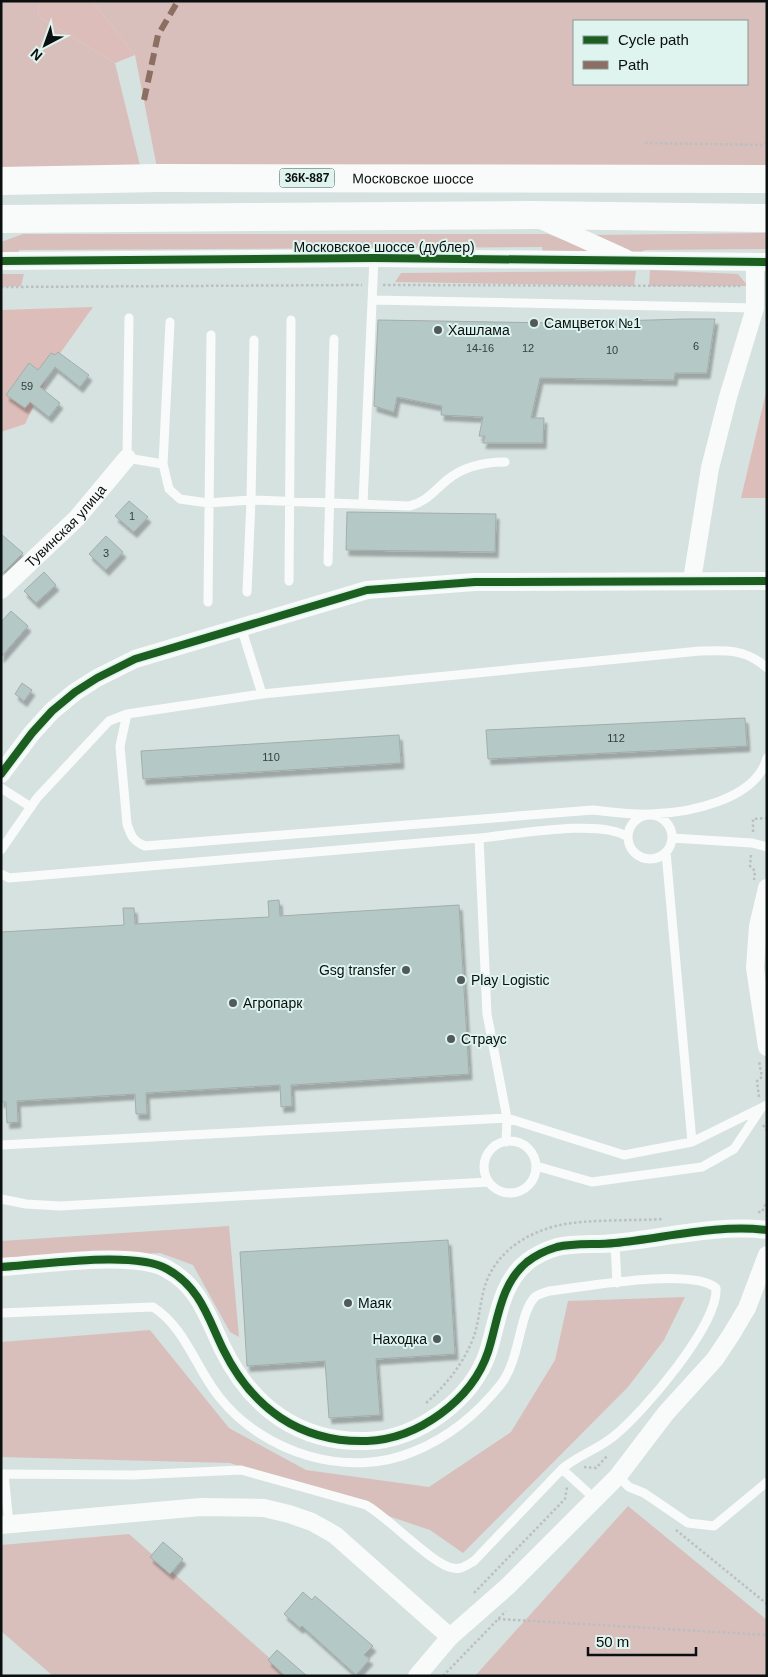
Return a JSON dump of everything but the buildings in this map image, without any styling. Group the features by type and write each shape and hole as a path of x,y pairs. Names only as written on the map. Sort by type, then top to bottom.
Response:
{"main road":[{"name":"Московское шоссе","path":"1,182 143,178 767,179"},
{"path":"5,221 530,216 767,218"}],"street":[{"path":"530,216 632,261"},
{"name":"Московское шоссе (дублер)","path":"1,261 374,258 761,262"},
{"path":"692,580 710,468 728,397 756,308 761,262"},
{"name":"Тувинская улица","path":"1,590 77,518 127,458"},
{"path":"1,774 32,733 52,711 74,692 97,678 135,659 367,590 475,582 767,581"},
{"path":"767,888 758,926 755,968 767,1047"},
{"path":"1,1267 139,1261 166,1268 188,1283 205,1306 224,1350 236,1372 263,1405 302,1431 326,1437 369,1441 417,1427 437,1417 456,1402 480,1371 506,1290 516,1274 527,1262 543,1252 559,1246 615,1243 743,1227 767,1230"},
{"path":"417,1676 450,1638 508,1586 618,1476 666,1413 715,1359 746,1308 767,1255"},
{"path":"5,1524 232,1506 264,1508 289,1514 312,1522 335,1535 450,1638"}],"lane":[{"path":"363,503 374,258"},
{"path":"373,300 756,308"},
{"path":"129,318 127,458 164,464"},
{"path":"289,581 291,320"},
{"path":"170,322 164,464 169,488 180,499 208,503 251,500 409,506 419,504 452,476 473,465 505,462"},
{"path":"208,602 211,335"},
{"path":"328,562 334,339"},
{"path":"246,592 251,500 254,340"},
{"path":"241,627 262,694"},
{"path":"1,850 31,807 108,721 127,714 262,694 700,651 732,650 755,658 767,668"},
{"path":"127,714 120,746 127,824 131,836 137,843 145,846 593,810 651,814 666,821 670,827 672,838 666,852 692,1142"},
{"path":"666,852 657,858 642,857 630,847 628,837 630,826 634,821 639,817 651,814 722,801 743,789 757,776 767,758"},
{"path":"1,788 31,807"},
{"path":"1,874 9,878 586,827 621,832 628,837"},
{"path":"478,838 487,1014 507,1118 506,1142"},
{"path":"672,838 752,843 767,847"},
{"path":"1,1146 507,1118 624,1155 692,1142 764,1107"},
{"path":"536,1166 592,1182 702,1167 734,1149 764,1107"},
{"path":"1,1198 26,1204 60,1206 488,1182 502,1192 518,1192 532,1182 536,1166 530,1150 514,1142 506,1142 491,1150 486,1157 484,1165 488,1182"},
{"path":"615,1243 617,1283"},
{"path":"1,1313 153,1307 166,1315 176,1328 219,1397 236,1416 258,1433 284,1448 321,1460 372,1462 414,1452 452,1431 482,1407 508,1375 514,1363 527,1311 537,1296 549,1291 617,1283 690,1280 708,1282 716,1288 717,1297 713,1311 664,1386 616,1435 600,1446 574,1458 565,1471 474,1561 463,1568 452,1568 438,1562 380,1512 366,1505 248,1471 133,1475 3,1474 5,1524"},
{"path":"565,1471 595,1499"},
{"path":"618,1476 629,1487 644,1493 688,1523 714,1526 767,1482"}],"path":[{"path":"644,143 764,144 767,142"},
{"path":"754,819 767,818"},
{"path":"753,1213 762,1212 767,1200"},
{"path":"422,1406 445,1385 463,1360 474,1335 487,1280 504,1254 526,1236 561,1225 666,1219"},
{"path":"472,1595 565,1499 567,1487 563,1480 565,1471 578,1464 585,1468 596,1468 610,1454"},
{"path":"670,1526 767,1604"},
{"path":"442,1676 498,1619 767,1635"}],"shaded area":[{"path":"1,1 38,1 39,17 115,63 143,178 1,181"},
{"path":"38,1 92,1 135,55 115,63 39,17"},
{"path":"92,1 767,1 767,180 159,178 135,55"},
{"path":"767,233 767,249 645,250 638,254 592,235"},
{"path":"23,234 548,234 600,254 543,253 542,247 19,250 17,257 1,256 1,242"},
{"path":"650,270 738,274 748,286 649,286"},
{"path":"636,271 634,286 395,282 401,273"},
{"path":"1,274 24,274 21,286 1,287"},
{"path":"93,307 56,359 25,424 1,432 1,310"},
{"path":"767,388 767,498 741,498"},
{"path":"229,1226 239,1337 230,1332 193,1265 160,1253 1,1263 1,1241"},
{"path":"685,1297 664,1340 628,1387 463,1553 430,1530 230,1463 1,1457 1,1342 150,1330 229,1428 306,1470 429,1487 511,1432 555,1360 568,1301"},
{"path":"628,1506 767,1620 767,1676 475,1676"},
{"path":"129,1534 290,1676 53,1676 1,1631 1,1545"}],"marked path":[{"path":"144,100 158,35 178,1"}],"cycle path":[{"path":"1,261 374,258 767,262"},
{"path":"1,774 32,733 52,711 75,692 97,678 135,659 367,590 475,582 767,581"},
{"path":"1,1267 111,1259 152,1263 167,1269 178,1276 195,1294 202,1304 235,1370 248,1389 264,1405 281,1418 320,1436 343,1440 367,1441 386,1439 423,1425 441,1414 456,1401 470,1386 480,1370 488,1352 505,1292 511,1281 527,1262 545,1251 571,1245 615,1243 710,1230 767,1230"}],"place":[{"name":"Самцветок №1","path":"534,323"},
{"name":"Хашлама","path":"438,330"},
{"name":"Gsg transfer","path":"406,970"},
{"name":"Play Logistic","path":"461,980"},
{"name":"Агропарк","path":"233,1003"},
{"name":"Страус","path":"451,1039"},
{"name":"Маяк","path":"348,1303"},
{"name":"Находка","path":"437,1339"}]}
